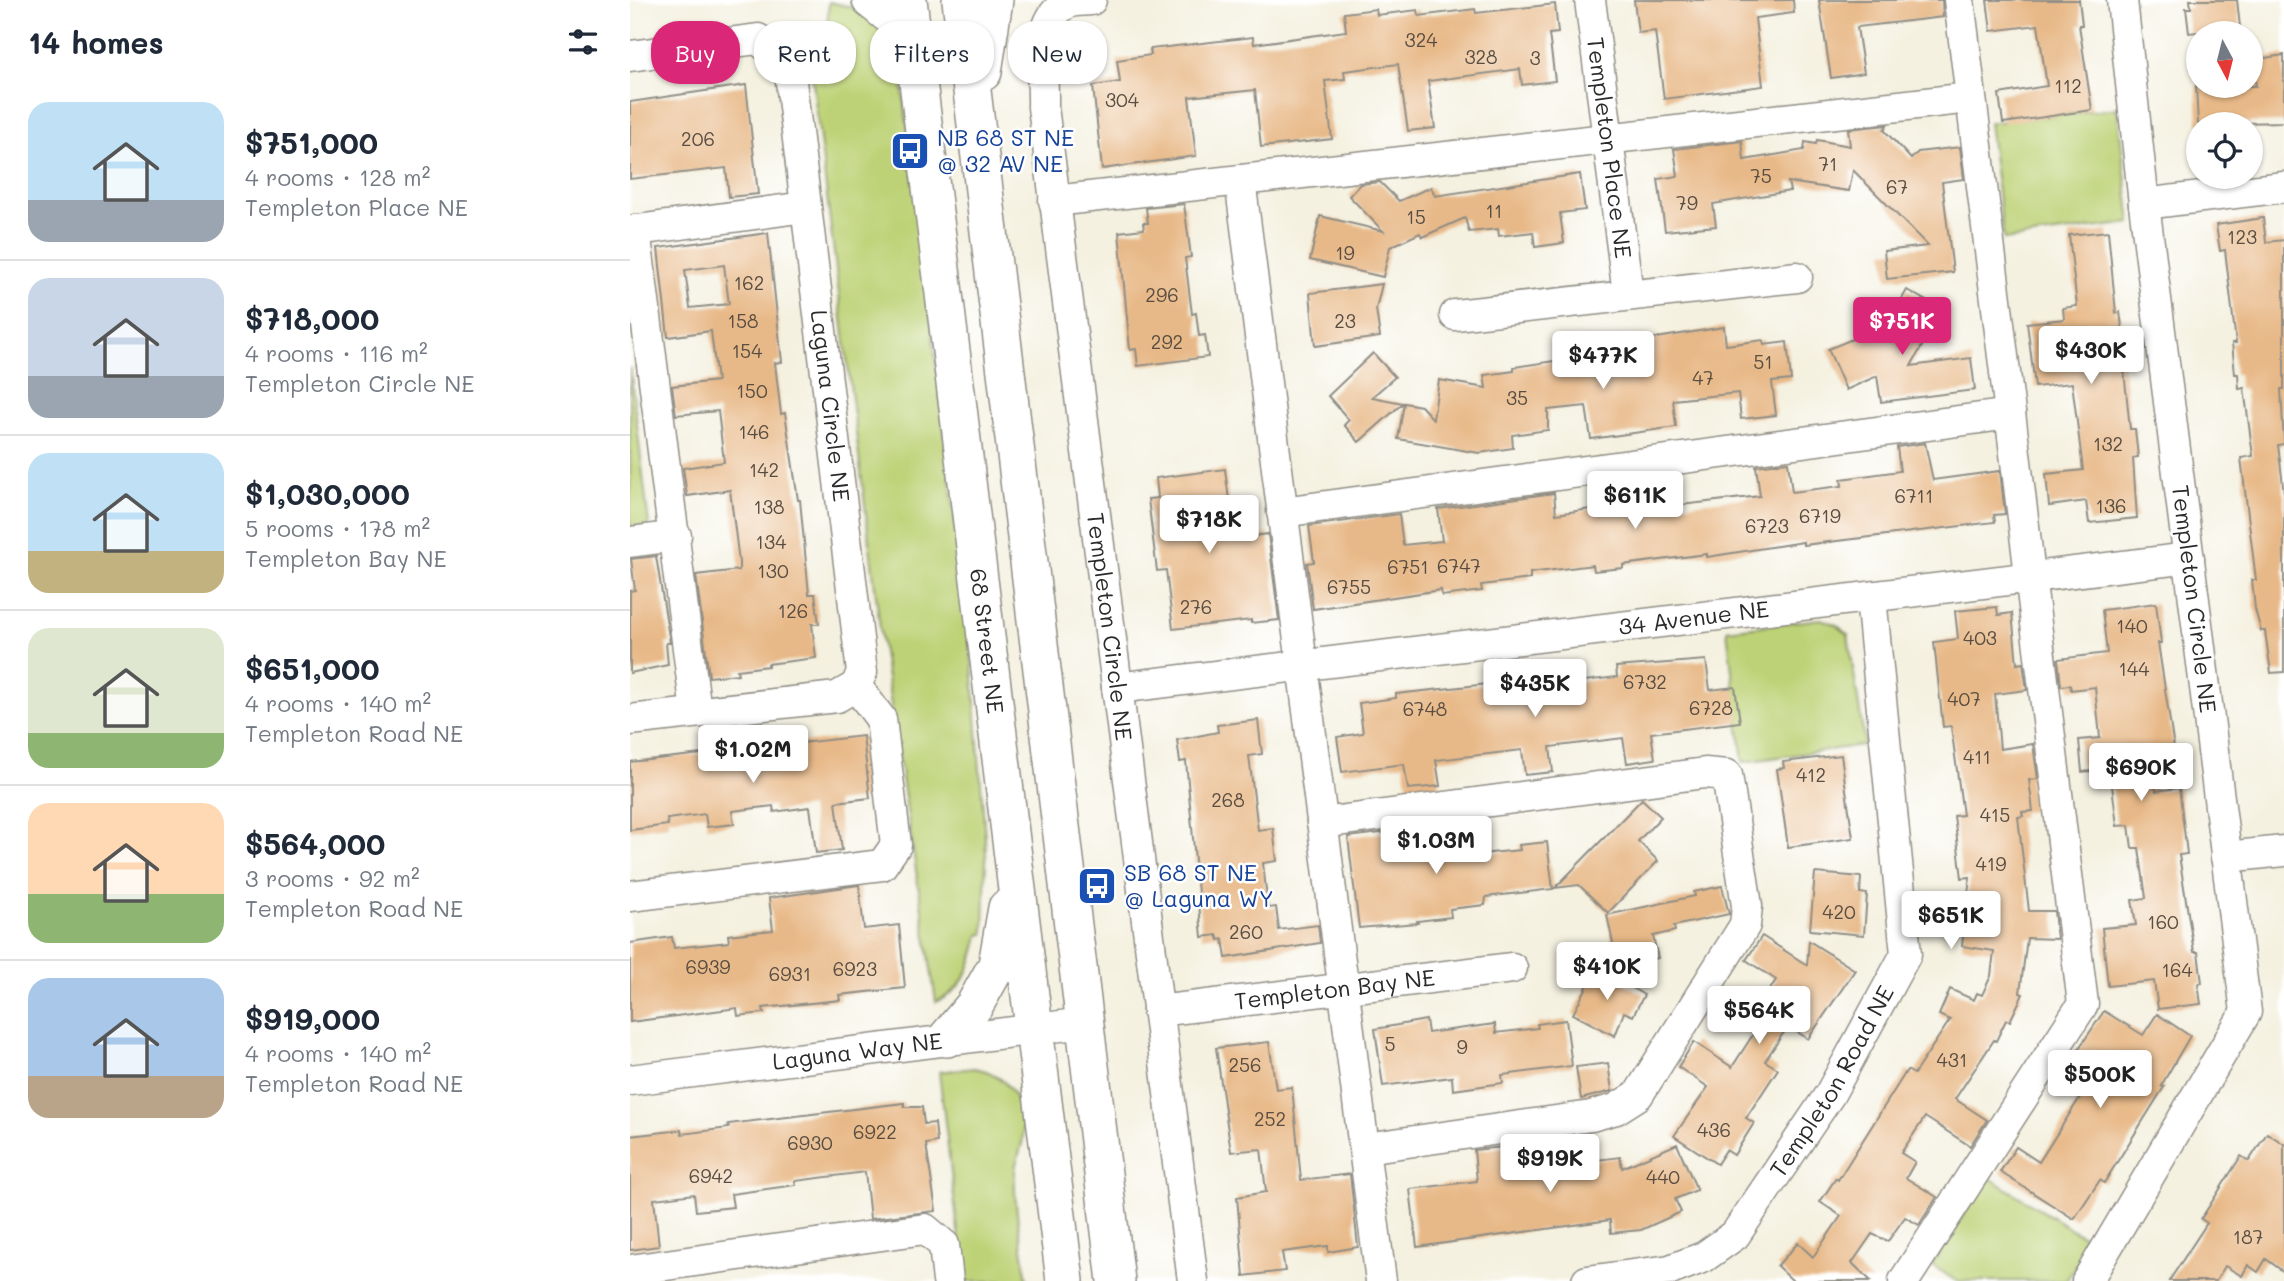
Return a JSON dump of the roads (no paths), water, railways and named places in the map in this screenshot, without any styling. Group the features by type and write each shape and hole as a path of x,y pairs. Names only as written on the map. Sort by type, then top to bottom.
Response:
{"main road":[{"path":"871,0 910,16"},
{"path":"961,0 1115,1281"},
{"path":"976,121 994,0"},
{"name":"68 Street NE","path":"910,16 1065,1281"},
{"path":"947,1038 974,1006 997,965 1014,873"}],"street":[{"name":"Templeton Circle NE","path":"1091,0 1069,3 1052,15 1045,41 1043,107 1193,1281"},
{"name":"Templeton Place NE","path":"1590,0 1628,294"},
{"path":"1904,1281 2083,1004 1959,0"},
{"name":"Templeton Circle NE","path":"2087,1281 2246,1012 2144,204 2122,0"},
{"name":"Laguna Circle NE","path":"630,56 758,39 789,65 862,672 856,686"},
{"path":"1054,201 1970,98"},
{"path":"1240,180 1381,1281"},
{"path":"2144,204 2284,187"},
{"path":"696,712 676,536 632,231 805,207"},
{"path":"1455,315 1797,277"},
{"path":"1282,512 2010,414"},
{"path":"630,542 676,536"},
{"name":"34 Avenue NE","path":"1117,688 2189,558"},
{"name":"Templeton Road NE","path":"1587,1281 1670,1270 1704,1257 1735,1235 1830,1094 1906,954 1871,597"},
{"path":"630,719 838,696 856,686 881,719 896,845 882,865 630,896"},
{"path":"1322,823 1705,773 1727,775 1747,906 1745,925 1638,1095 1616,1109 1591,1116 1365,1148"},
{"path":"2226,858 2284,851"},
{"name":"Templeton Bay NE","path":"1158,1012 1512,968"},
{"name":"Laguna Way NE","path":"630,1080 947,1038 1084,1023"},
{"path":"630,1270 925,1229 944,1245 948,1281"}],"place":[{"name":"NB 68 ST NE @ 32 AV NE","path":"910,151"},
{"name":"SB 68 ST NE @ Laguna WY","path":"1097,886"}]}
